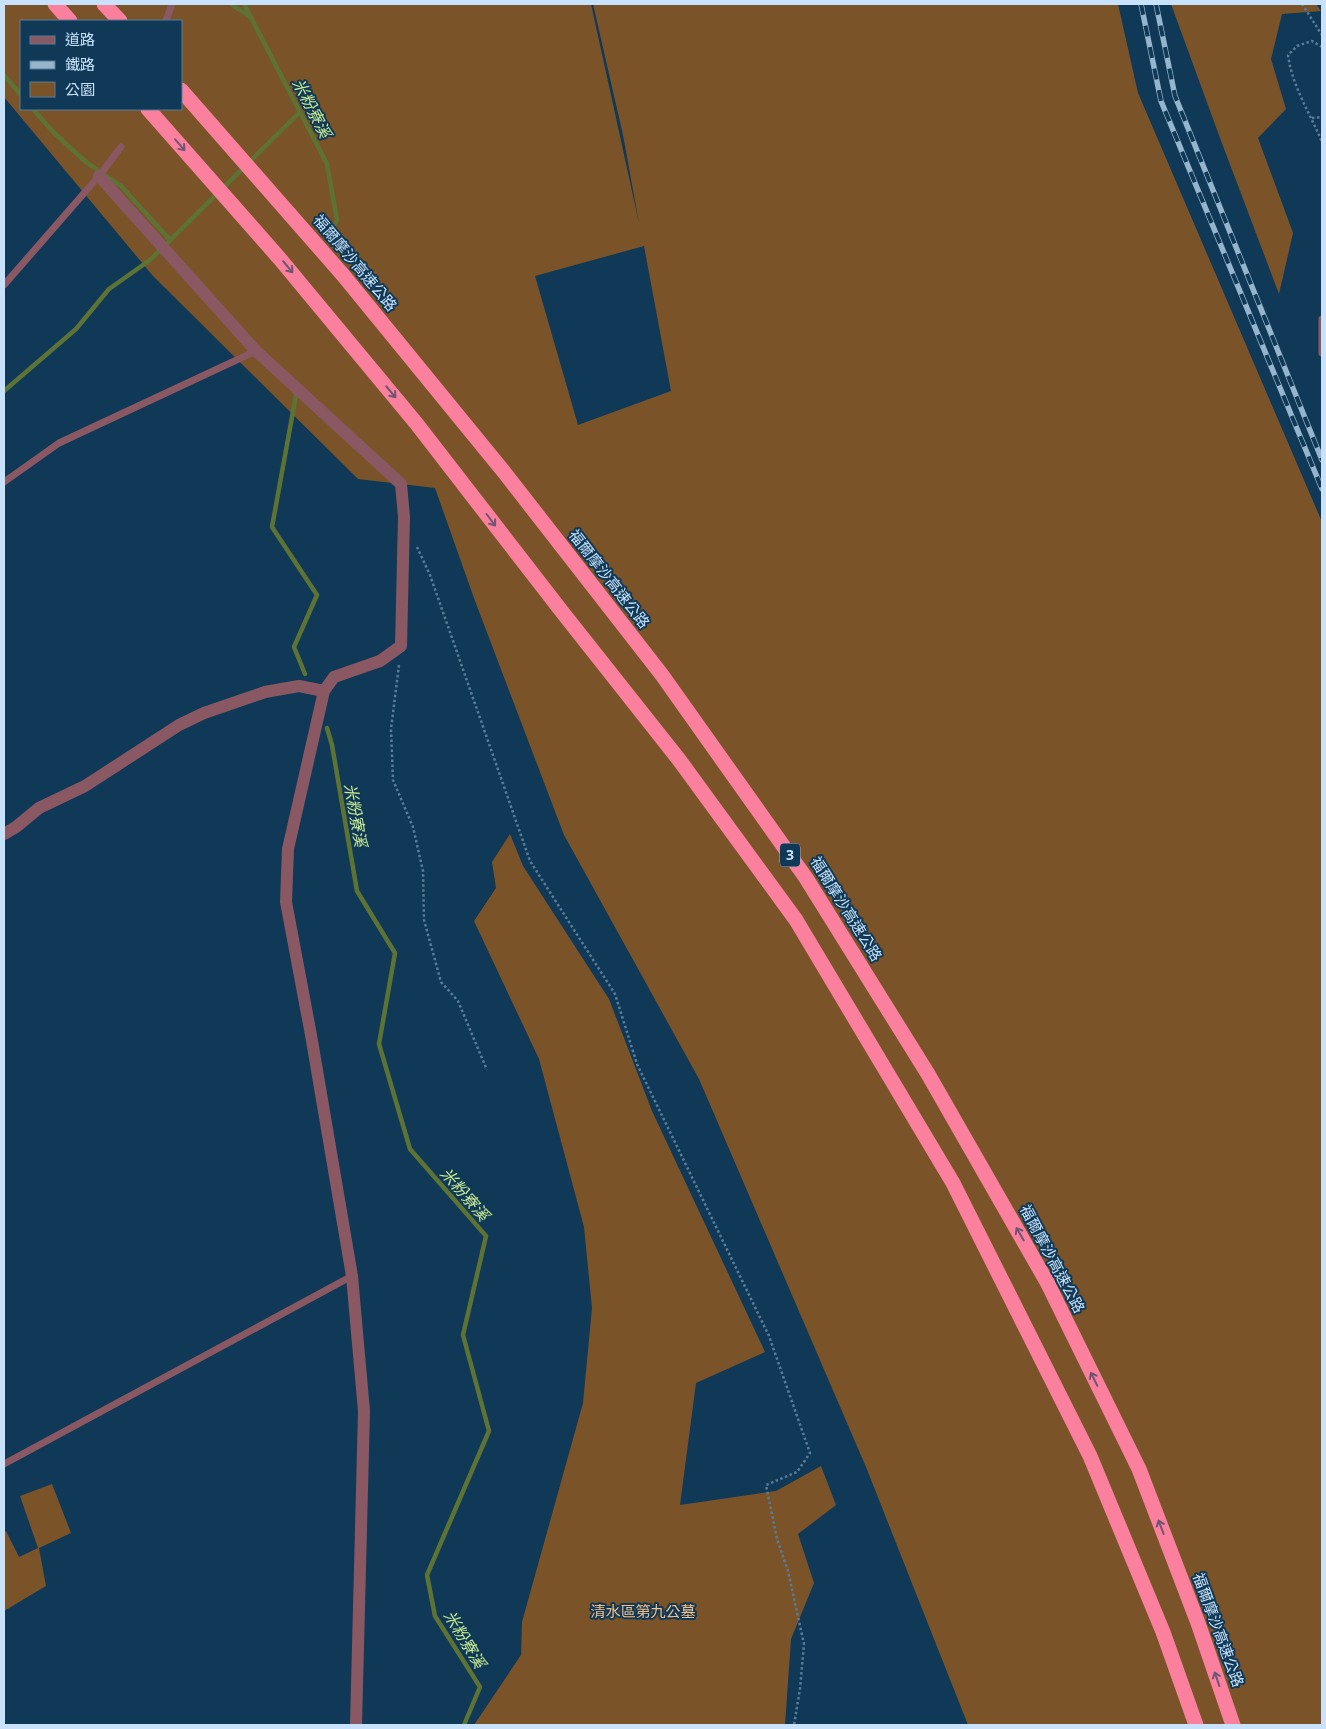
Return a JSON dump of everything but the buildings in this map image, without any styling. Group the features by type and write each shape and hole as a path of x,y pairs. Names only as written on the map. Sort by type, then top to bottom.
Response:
{"highway":[{"path":"55,4 69,20"},
{"path":"104,4 119,20"},
{"name":"福爾摩沙高速公路","path":"182,91 344,274 504,472 662,674 806,878 928,1074 1047,1282 1138,1469 1198,1623 1233,1725"},
{"name":"3","path":"149,110 280,259 416,423 562,613 680,761 796,920 954,1183 1082,1439 1163,1632 1196,1725"}],"street":[{"path":"99,176 256,351 401,484 404,516 401,646 380,661 334,677 324,691 288,849 286,902 311,1035 352,1276 364,1411 356,1725"},
{"path":"4,834 16,827 39,808 84,786 179,725 204,713 265,692 299,686 324,691"}],"lane":[{"path":"166,20 172,4"},
{"path":"4,285 122,147"},
{"path":"1322,319 1322,353"},
{"path":"4,482 59,443 256,351"},
{"path":"4,1464 352,1276"}],"path":[{"path":"1302,4 1322,35"},
{"path":"1322,47 1312,42 1297,46 1288,55 1289,67 1295,86 1322,142"},
{"path":"1312,118 1322,117"},
{"path":"415,542 430,575 530,861 615,994 637,1064 769,1336 810,1453 797,1472 766,1486 776,1540 788,1571 804,1644 794,1725"},
{"path":"401,646 390,729 392,780 413,827 422,871 424,920 441,982 458,1001 487,1070"}],"green space":[{"path":"4,4 591,4 639,223 623,135 593,4 1118,4 1138,93 1322,522 1322,1725 968,1725 866,1467 699,1079 564,835 475,601 435,488 358,479 153,276 4,97","holes":["644,246 671,391 578,425 535,276"]},
{"path":"1171,4 1316,4 1321,11 1282,14 1271,59 1286,109 1258,138 1293,233 1279,294 1220,138"},
{"name":"清水區第九公墓","path":"510,834 523,866 609,999 652,1111 765,1352 696,1383 680,1505 776,1491 821,1466 836,1505 798,1534 814,1583 791,1639 785,1725 474,1725 521,1655 522,1622 583,1403 592,1308 584,1227 539,1059 474,921 496,888 492,862"},
{"path":"52,1484 71,1533 39,1548 46,1586 4,1611 4,1532 6,1531 19,1557 38,1548 20,1496"}],"waterway":[{"path":"231,4 250,17"},
{"name":"米粉寮溪","path":"244,4 327,164 337,220 332,230"},
{"path":"4,75 20,94"},
{"path":"34,110 54,133 86,162 121,186 170,240"},
{"path":"4,391 76,329 109,289 150,260 300,112"},
{"name":"米粉寮溪","path":"296,395 272,527 317,595 294,647 305,674"},
{"name":"米粉寮溪","path":"327,728 332,745 357,891 395,953 379,1044 410,1149 486,1236 463,1335 489,1431 427,1575 435,1616 480,1687 464,1725"}],"railway":[{"path":"1141,4 1161,101 1322,489"},
{"path":"1156,4 1175,96 1322,460"}]}
